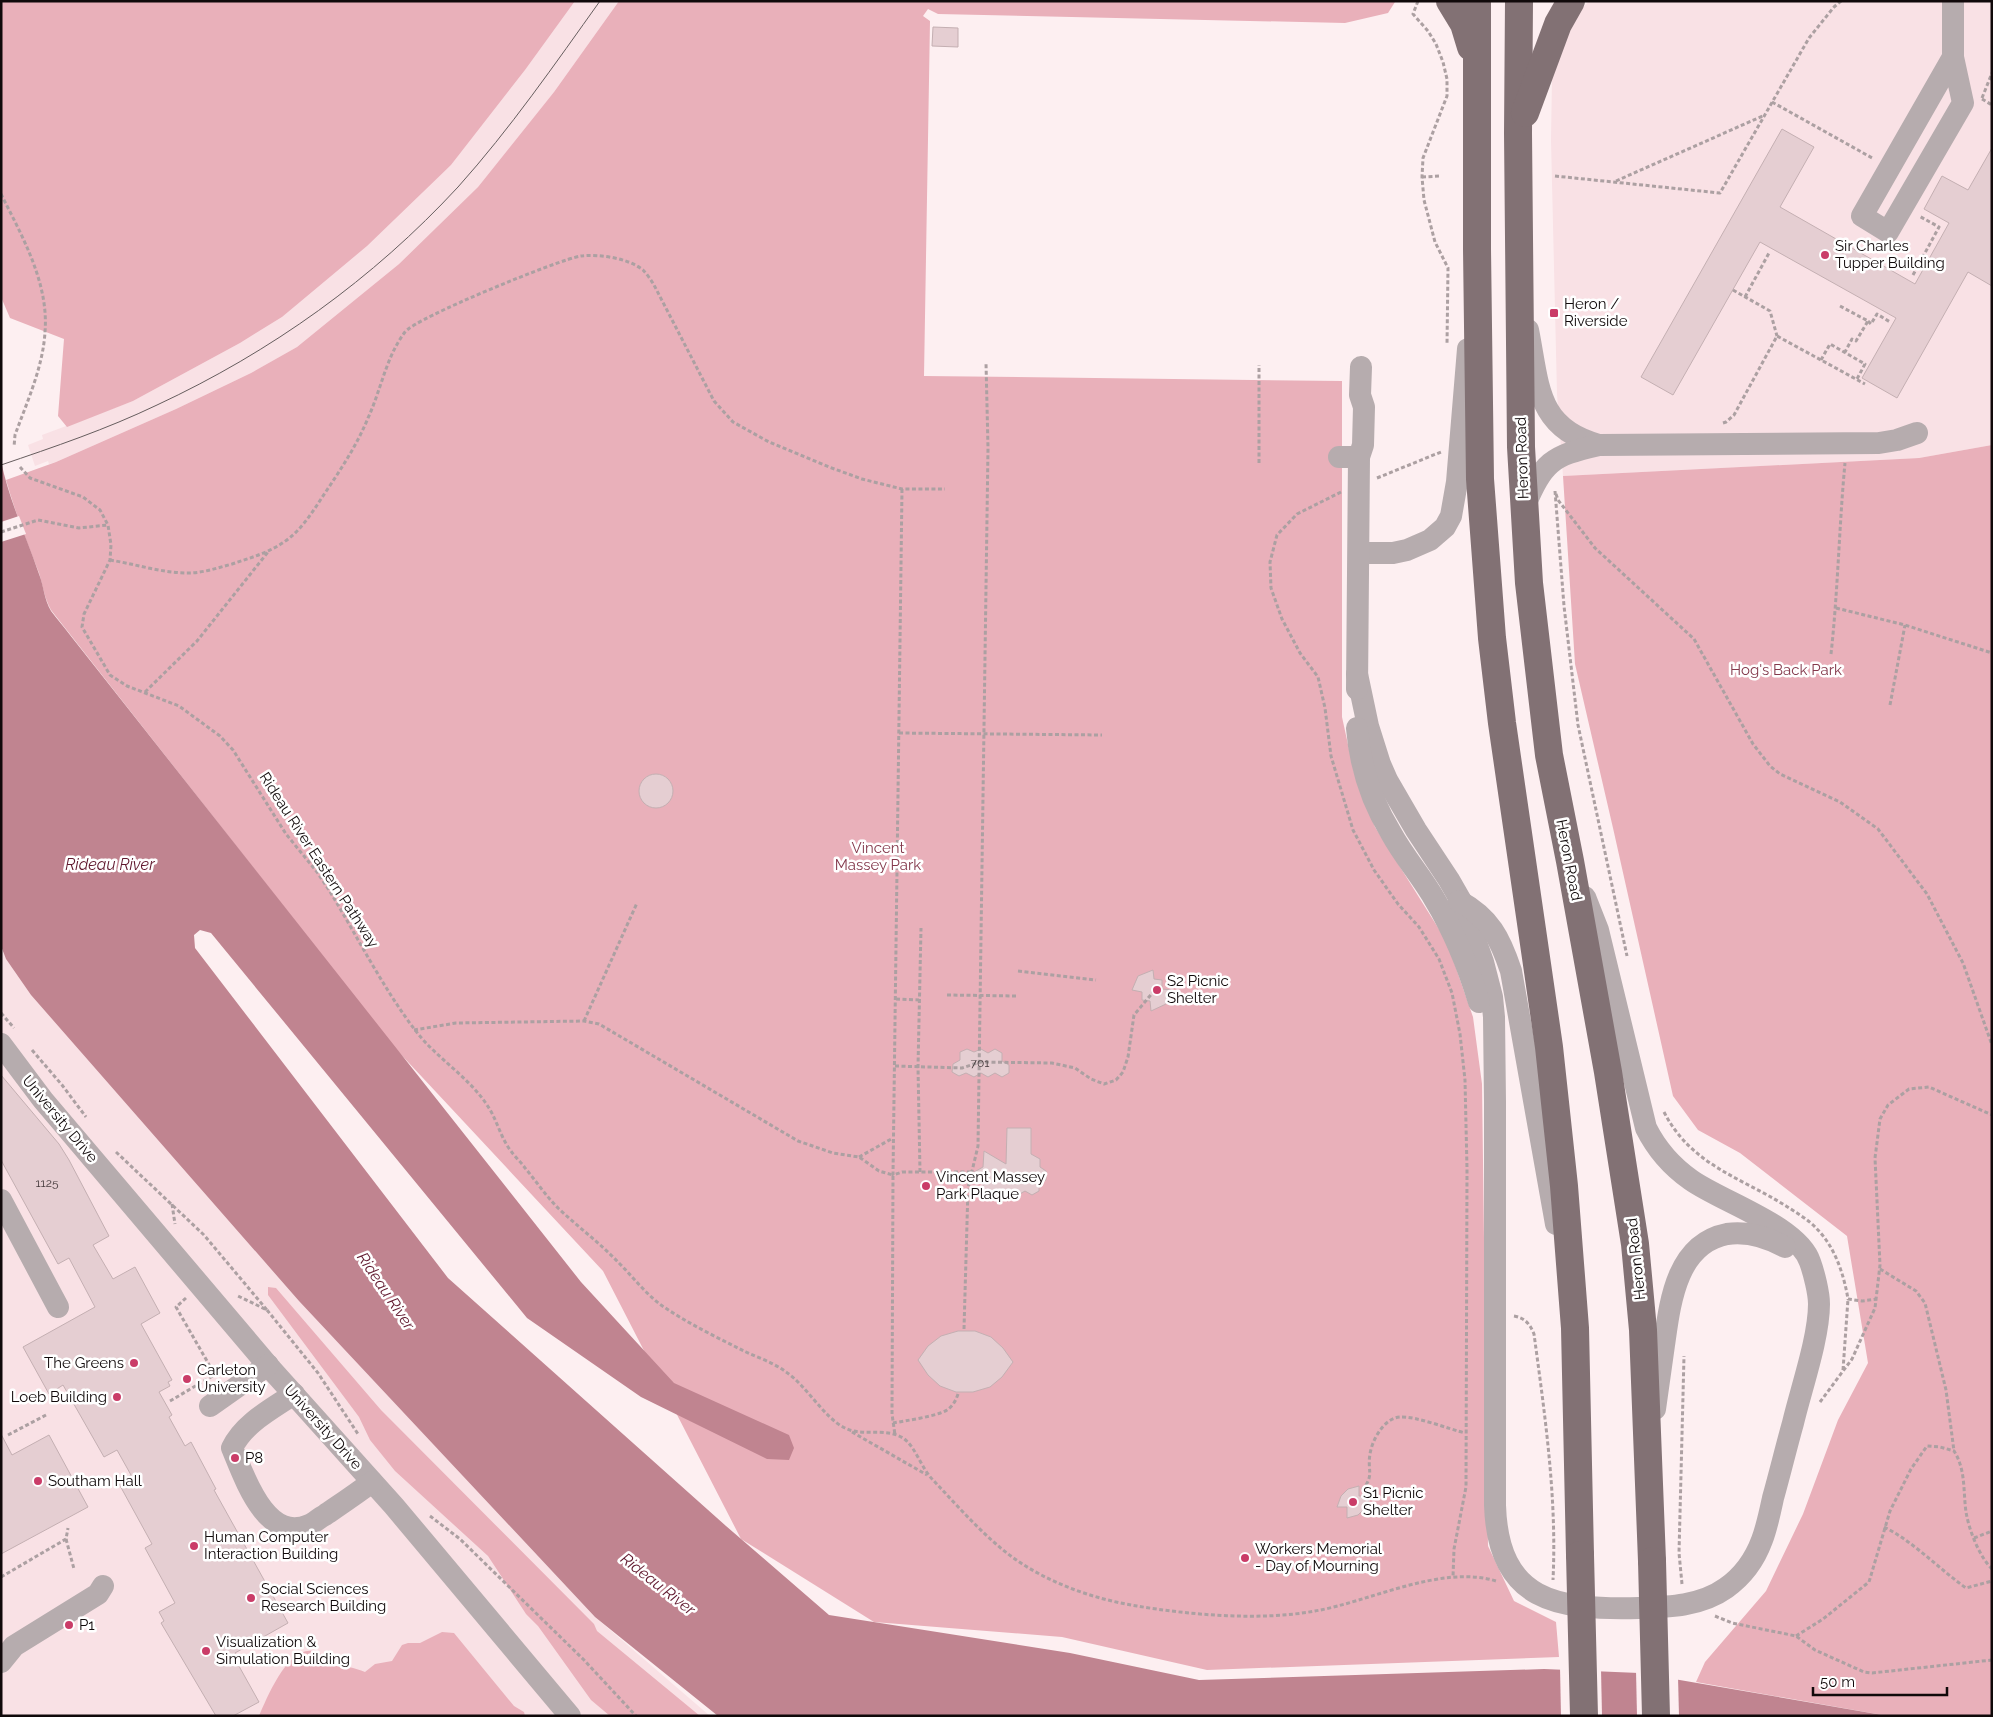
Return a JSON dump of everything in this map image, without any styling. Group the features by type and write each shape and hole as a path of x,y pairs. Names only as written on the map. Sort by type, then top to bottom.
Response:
{"main road":[{"path":"1450,1 1464,24 1476,66"},
{"path":"1477,1 1477,249 1480,479 1489,613 1502,723 1549,1047 1565,1194 1575,1328 1584,1716"},
{"name":"Heron Road","path":"1519,1 1520,286 1524,507 1529,583 1549,755 1608,1072 1631,1217 1642,1322 1652,1561 1656,1716"},
{"path":"1518,133 1558,24 1570,1"}],"street":[{"path":"1953,1 1953,57 1963,103 1888,232 1862,216 1953,57"},
{"path":"1359,553 1393,553 1408,550 1440,533 1451,516 1457,482 1477,249"},
{"path":"1520,286 1544,404 1557,424 1565,431 1575,438 1598,445"},
{"path":"1361,366 1360,394 1364,407 1363,445 1349,457 1359,485 1358,741 1364,771 1385,822 1435,899 1462,952 1480,1008 1495,1082"},
{"path":"1524,507 1536,480 1548,465 1562,454 1598,445 1879,443 1897,440 1916,433"},
{"path":"1357,674 1368,726 1387,780 1416,830 1449,880 1460,902 1483,962 1492,997 1495,1082 1495,1505 1498,1538 1509,1568 1518,1579 1538,1595 1552,1601 1598,1608 1683,1605 1714,1596 1732,1584 1746,1569 1762,1540 1815,1332 1819,1303 1811,1263 1806,1253 1791,1237 1718,1198 1691,1181 1668,1162 1659,1151 1646,1128 1598,930 1570,861"},
{"path":"1411,864 1441,890 1483,917 1500,941 1512,971 1575,1328"},
{"name":"University Drive","path":"10,1039 43,1100 268,1365 394,1506 570,1716"},
{"path":"1,1200 58,1307"},
{"path":"1648,1459 1671,1297 1680,1272 1696,1251 1718,1236 1748,1233 1761,1236 1788,1249 1813,1277"},
{"path":"210,1406 268,1365"},
{"path":"294,1394 246,1428 238,1436 232,1448 247,1484 269,1519 282,1527 295,1529 308,1525 372,1482"},
{"path":"3,1651 98,1594 103,1586"}],"path":[{"path":"1418,1 1412,14 1428,31 1436,44 1444,62 1447,89 1443,108 1423,158 1422,177 1424,200 1435,242 1448,268 1447,354"},
{"path":"1555,176 1720,193 1809,38 1841,1"},
{"path":"1977,107 1992,73"},
{"path":"1982,99 1992,104"},
{"path":"1772,102 1864,153"},
{"path":"1615,182 1765,115"},
{"path":"1422,177 1440,176"},
{"path":"1,194 27,248 42,290 46,331 42,354 15,435 14,447"},
{"path":"1913,276 1939,227 1917,215"},
{"path":"1745,296 1769,253"},
{"path":"110,560 188,573 213,570 268,552 286,541 304,525 354,449 374,405 388,361 406,330 422,320 455,305 559,262 582,256 602,256 630,262 644,271 654,285 714,401 732,422 769,442 862,479 902,489 945,489"},
{"path":"1733,290 1770,311 1777,336 1746,390"},
{"path":"1840,306 1871,324 1877,314 1890,322"},
{"path":"1845,352 1852,339 1856,341 1868,322"},
{"path":"1777,336 1865,384"},
{"path":"1821,360 1830,344 1865,364 1857,379"},
{"path":"964,1329 968,1188 978,1146 980,1062 988,448 986,363"},
{"path":"1258,463 1259,365"},
{"path":"1831,654 1836,608 1840,519 1847,443"},
{"path":"1447,450 1328,497 1297,514 1277,535 1270,562 1271,588 1287,627 1300,652 1318,677 1326,708 1331,756 1353,830 1374,870 1398,904 1419,926 1439,959 1452,993 1460,1034 1465,1080 1467,1169 1466,1487 1454,1549 1452,1577"},
{"name":"Rideau River Eastern Pathway","path":"20,467 30,478 83,497 100,510 108,525 111,545 110,560 84,614 82,628 110,675 127,686 179,706 220,736 233,750 286,834 329,890 414,1030 447,1064 472,1086 488,1105 509,1150 555,1205 618,1262 660,1304 784,1370 800,1383 843,1428 928,1475"},
{"path":"894,1435 892,1423 893,1175 902,489"},
{"path":"1628,960 1578,725 1564,606 1554,490 1558,500 1595,548 1694,639 1753,744 1770,766 1780,774 1840,802 1878,829 1928,894 1963,963 1992,1045"},
{"path":"1,532 38,520 78,528 108,525"},
{"path":"145,692 197,641 268,552"},
{"path":"1836,608 1905,625 1992,653"},
{"path":"1890,705 1905,625"},
{"path":"899,733 1102,735"},
{"path":"584,1020 637,903"},
{"path":"920,1172 918,1067 921,928"},
{"path":"1018,971 1096,980"},
{"path":"895,1066 962,1068 980,1062 1052,1063 1075,1068 1091,1079 1104,1084 1116,1080 1123,1072 1128,1057 1134,1015 1154,991"},
{"path":"947,995 1018,996"},
{"path":"896,999 919,1000"},
{"path":"1,1013 10,1039"},
{"path":"414,1030 456,1023 584,1020 599,1024 798,1141 833,1153 859,1157 879,1171 893,1175 902,1172 971,1172"},
{"path":"29,1046 62,1084 87,1118"},
{"path":"1817,1407 1852,1358 1875,1308 1880,1269 1874,1158 1880,1119 1888,1105 1909,1089 1929,1087 1992,1115"},
{"path":"1661,1106 1668,1120 1684,1142 1696,1154 1718,1170 1718,1198"},
{"path":"859,1157 894,1138"},
{"path":"110,1146 214,1245 318,1373 360,1437"},
{"path":"172,1204 176,1228"},
{"path":"1880,1269 1916,1291 1925,1303 1946,1390 1954,1451 1960,1461 1966,1514 1984,1562 1992,1569"},
{"path":"230,1292 267,1310"},
{"path":"188,1297 176,1307 214,1375"},
{"path":"1843,1373 1848,1299"},
{"path":"1466,1316 1517,1316 1525,1320 1534,1334 1549,1444 1555,1548 1552,1601"},
{"path":"1683,1605 1679,1553 1684,1354"},
{"path":"170,1401 228,1367"},
{"path":"892,1423 946,1411 956,1401 958,1394"},
{"path":"8,1435 46,1414"},
{"path":"1362,1490 1372,1475 1369,1467 1370,1453 1376,1437 1387,1423 1400,1417 1465,1433"},
{"path":"843,1428 855,1432 894,1435 902,1438 908,1443 928,1475 997,1545 1028,1566 1072,1589 1106,1600 1194,1613 1231,1616 1294,1614 1318,1611 1392,1589 1452,1577 1490,1579 1500,1585"},
{"path":"1796,1636 1823,1619 1869,1582 1890,1511 1911,1468 1927,1446 1954,1451"},
{"path":"423,1510 460,1539 584,1660 636,1716"},
{"path":"1884,1527 1899,1534 1966,1588 1992,1581"},
{"path":"68,1528 66,1540 74,1570"},
{"path":"1974,1538 1992,1532"},
{"path":"1,1577 66,1540"},
{"path":"1720,1611 1710,1614 1732,1623 1796,1636 1815,1650 1864,1672 1872,1673 1992,1660"}],"shaded area":[{"path":"575,1 619,1 554,92 478,187 399,264 297,347 251,373 176,409 56,462 49,464 48,461 35,466 28,445 43,439 42,435 133,401 240,343 282,317 451,165 525,70"},
{"path":"1589,1 1992,1 1992,445 1919,458 1563,476 1557,394 1551,140 1552,78 1575,16"},
{"name":"Carleton University","path":"1,946 6,959 31,995 299,1301 595,1617 710,1716 1,1716"}],"green space":[{"path":"1,1 575,1 525,70 451,165 367,246 282,317 240,343 133,401 67,427 58,416 64,339 10,318 1,297"},
{"name":"Vincent Massey Park","path":"619,1 1395,2 1388,13 1345,23 938,14 928,9 923,16 930,21 924,376 1342,381 1342,717 1354,772 1375,827 1447,942 1473,1017 1482,1084 1488,1546 1514,1601 1556,1622 1559,1657 1207,1670 1062,1637 874,1622 741,1539 603,1271 394,1047 51,610 6,480 56,462 176,409 251,373 297,347 399,264 478,187 554,92"},
{"name":"Hog's Back Park","path":"1992,445 1992,1716 1888,1716 1696,1682 1705,1662 1766,1591 1803,1514 1838,1420 1868,1363 1847,1236 1740,1153 1698,1130 1673,1096 1575,664 1563,476 1919,458"},
{"path":"268,1287 276,1288 381,1410 594,1624 597,1631 700,1716 610,1716 591,1700 538,1626 526,1614 488,1556 395,1471 370,1440 359,1417 268,1295"},
{"path":"442,1632 454,1633 514,1706 524,1712 525,1716 259,1716 279,1676 294,1657 303,1652 312,1651 336,1663 365,1672 375,1664 392,1661 402,1645 420,1643"}],"water":[{"name":"Rideau River","path":"1,461 8,490 51,611 581,1282 674,1383 789,1435 794,1448 789,1460 767,1459 641,1397 527,1318 211,933 200,930 194,935 195,948 448,1278 726,1526 829,1615 1070,1653 1199,1680 1544,1669 1639,1673 1888,1716 718,1716 595,1617 299,1301 31,995 6,959 1,946"}],"pier":[{"path":"19,516 26,534 1,542 1,522"},
{"path":"1560,1667 1601,1669 1602,1716 1561,1716"},
{"path":"1636,1670 1678,1677 1679,1716 1637,1716"}],"building":[{"path":"933,27 958,28 958,47 932,46"},
{"name":"Sir Charles Tupper Building","path":"1782,129 1814,147 1780,207 1915,284 1949,223 1924,209 1942,176 1968,190 1992,148 1992,286 1968,272 1897,398 1862,378 1896,318 1760,242 1673,395 1641,377"},
{"path":"656,774 663,775 668,779 672,784 672,798 668,803 663,807 656,808 649,807 644,803 640,798 639,791 640,784 644,779 649,775"},
{"name":"S2 Picnic Shelter","path":"1153,970 1154,979 1162,980 1162,989 1172,990 1166,1004 1151,1011 1150,1001 1142,1000 1142,992 1132,990 1138,976"},
{"path":"967,1049 974,1052 981,1049 988,1053 995,1049 1002,1053 1002,1061 1009,1065 1009,1073 1002,1077 995,1073 988,1077 981,1073 974,1077 966,1073 959,1076 952,1072 953,1064 960,1060 960,1052"},
{"path":"1,1075 59,1144 69,1160 109,1236 93,1245 113,1279 135,1267 160,1313 141,1324 172,1380 168,1382 170,1386 159,1392 172,1415 169,1417 185,1446 191,1442 216,1489 214,1490 288,1623 235,1653 237,1657 235,1659 259,1702 233,1716 216,1716 161,1623 164,1621 159,1612 175,1603 145,1548 152,1544 118,1482 131,1475 117,1450 104,1457 63,1385 49,1394 23,1347 95,1307 69,1258 58,1264 1,1160"},
{"path":"1007,1128 1031,1128 1031,1154 1040,1159 1040,1167 1046,1171 1046,1180 1039,1184 1039,1191 1032,1195 1025,1191 1018,1195 1011,1191 1004,1195 997,1191 983,1199 983,1182 969,1175 983,1167 984,1151 1006,1164"},
{"path":"958,1331 975,1331 991,1337 1003,1348 1013,1362 1002,1377 990,1387 973,1392 956,1392 940,1386 928,1375 918,1360 928,1346 941,1336"},
{"name":"Southam Hall","path":"1,1434 12,1455 49,1435 88,1507 1,1554"},
{"name":"S1 Picnic Shelter","path":"1359,1486 1359,1496 1370,1496 1366,1507 1358,1515 1347,1518 1347,1507 1337,1507 1341,1496 1348,1489"}],"tram line":[{"path":"1,465 119,422 157,405 240,362 318,311 391,252 458,187 532,96 600,1"}],"place":[{"name":"Sir Charles Tupper Building","path":"1825,255"},
{"name":"Heron / Riverside","path":"1554,313"},
{"name":"S2 Picnic Shelter","path":"1157,990"},
{"name":"Vincent Massey Park Plaque","path":"926,1186"},
{"name":"The Greens","path":"134,1363"},
{"name":"Carleton University","path":"187,1379"},
{"name":"Loeb Building","path":"117,1397"},
{"name":"P8","path":"235,1458"},
{"name":"Southam Hall","path":"38,1481"},
{"name":"S1 Picnic Shelter","path":"1353,1502"},
{"name":"Human Computer Interaction Building","path":"194,1546"},
{"name":"Workers Memorial - Day of Mourning","path":"1245,1558"},
{"name":"Social Sciences Research Building","path":"251,1598"},
{"name":"P1","path":"69,1625"},
{"name":"Visualization & Simulation Building","path":"206,1651"}]}
